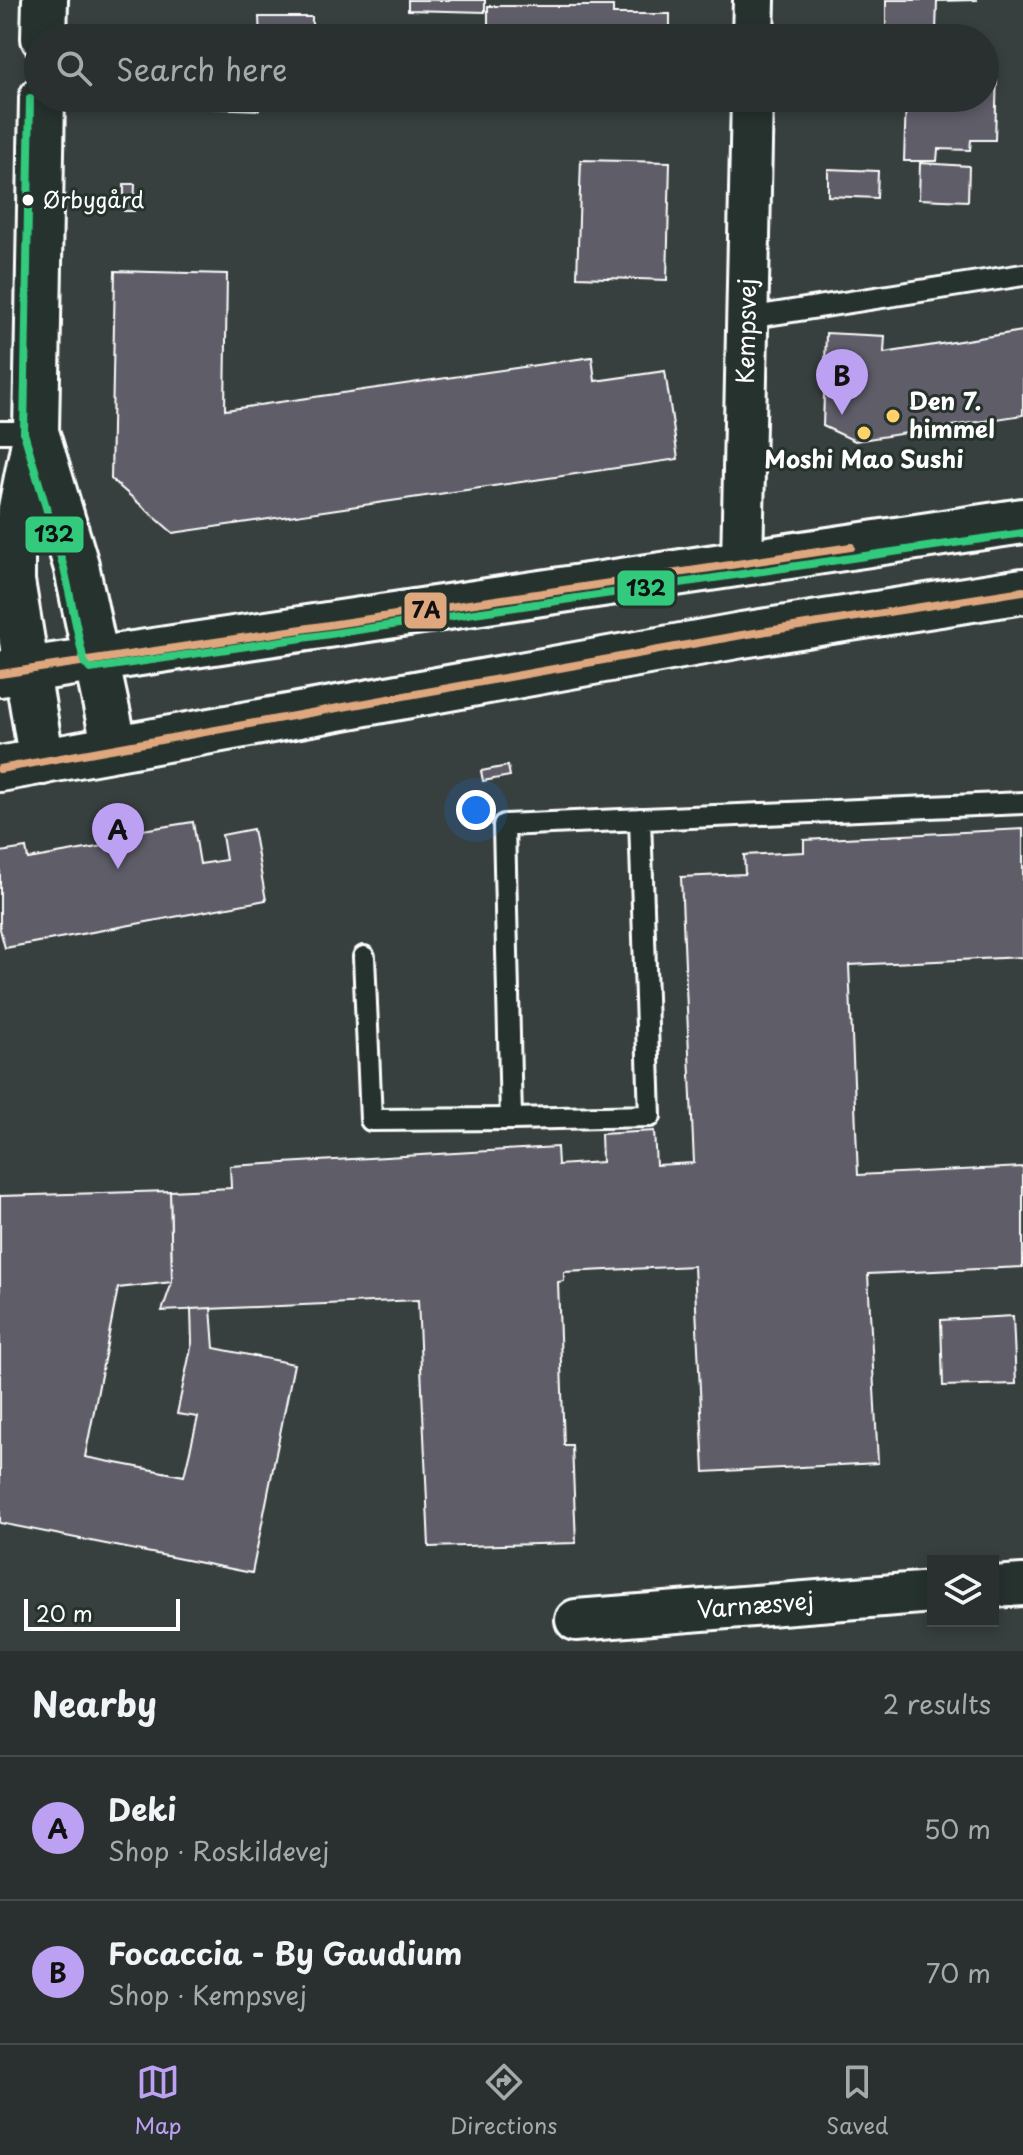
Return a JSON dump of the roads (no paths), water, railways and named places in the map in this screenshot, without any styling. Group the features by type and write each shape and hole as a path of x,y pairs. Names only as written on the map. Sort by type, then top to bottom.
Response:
{"main road":[{"path":"44,24 45,0"},
{"path":"41,112 12,554 13,672 21,765 742,635 1023,591"},
{"path":"18,432 76,565 115,748"},
{"path":"13,672 1023,521"}],"street":[{"path":"753,24 754,0"},
{"name":"Kempsvej","path":"742,563 752,112"},
{"path":"999,1587 1023,1585"},
{"name":"Varnæsvej","path":"576,1620 633,1634 927,1593"}],"lane":[{"path":"747,318 1023,275"},
{"path":"511,1119 504,825 1023,803"},
{"path":"364,957 371,1120 650,1116 640,819"}],"place":[{"name":"Ørbygård","path":"28,200"},
{"name":"Focaccia - By Gaudium","path":"842,415"},
{"name":"Den 7. himmel","path":"893,416"},
{"name":"Moshi Mao Sushi","path":"864,433"},
{"name":"Deki","path":"118,869"}]}
